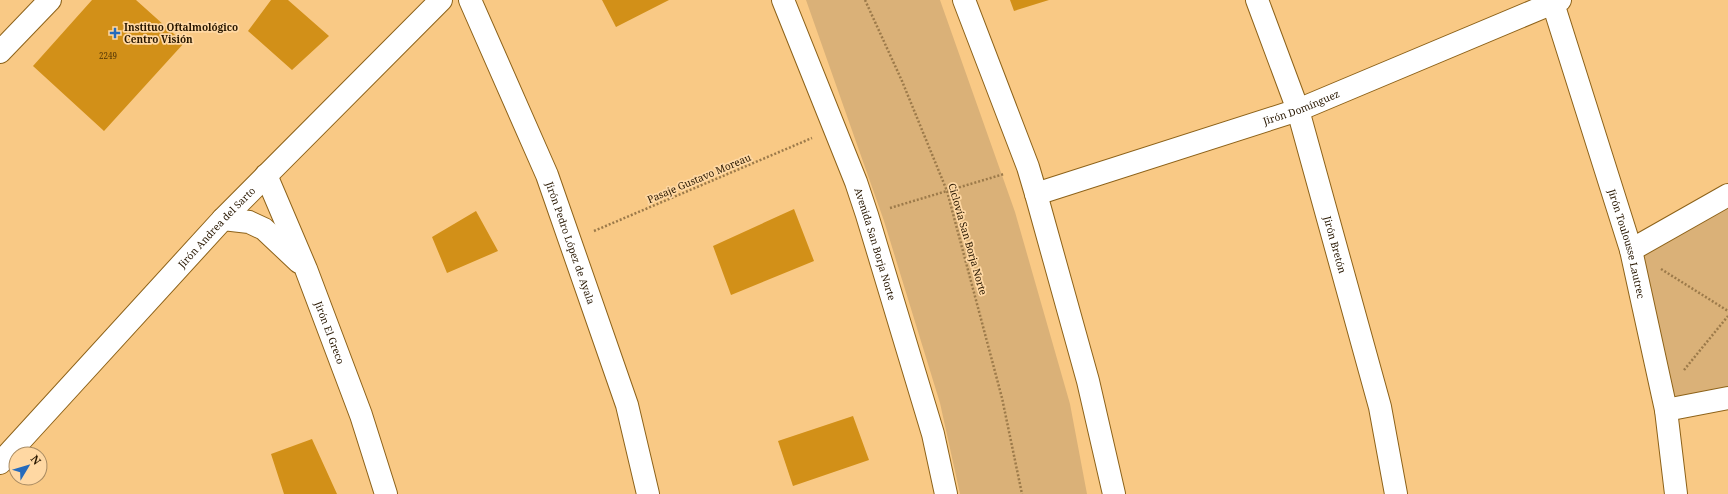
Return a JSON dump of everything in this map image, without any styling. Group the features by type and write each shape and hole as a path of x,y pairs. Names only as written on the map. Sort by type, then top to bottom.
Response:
{"street":[{"path":"0,52 50,0"},
{"name":"Jirón Andrea del Sarto","path":"0,463 224,219 441,0"},
{"name":"Jirón Pedro López de Ayala","path":"470,0 547,175 627,405 648,494"},
{"name":"Avenida San Borja Norte","path":"784,0 867,215 933,434 946,494"},
{"path":"964,0 1028,167 1088,380 1114,494"},
{"name":"Jirón Bretón","path":"1257,0 1298,110 1380,407 1396,494"},
{"name":"Jirón Domínguez","path":"1036,194 1298,110 1555,1"},
{"name":"Jirón Toulousse Lautrec","path":"1555,1 1631,250 1665,403 1676,494"},
{"name":"Jirón El Greco","path":"266,175 306,269 361,414 386,494"},
{"path":"1631,250 1728,195"},
{"path":"224,219 249,222 264,229 306,269"},
{"path":"1665,403 1728,398"}],"path":[{"name":"Ciclovía San Borja Norte","path":"865,0 902,81 947,191 1002,398 1022,494"},
{"name":"Pasaje Gustavo Moreau","path":"570,241 835,129"},
{"path":"867,215 1028,167"},
{"path":"1631,250 1728,311"},
{"path":"1665,403 1728,316"}],"shaded area":[{"path":"806,0 940,0 1015,212 1070,404 1087,494 960,494 940,403 884,221"},
{"path":"1728,195 1728,398 1666,410 1631,250"}],"building":[{"path":"92,0 136,0 184,43 104,131 33,66"},
{"path":"271,0 288,0 329,36 292,70 248,31"},
{"path":"602,0 669,0 616,27"},
{"path":"1010,0 1049,0 1014,11"},
{"path":"794,209 814,261 731,295 713,246"},
{"path":"476,211 498,251 447,273 432,237"},
{"path":"853,416 869,460 793,486 778,441"},
{"path":"312,439 337,494 284,494 271,454"}],"place":[{"name":"Instituo Oftalmológico Centro Visión","path":"115,33"}]}
